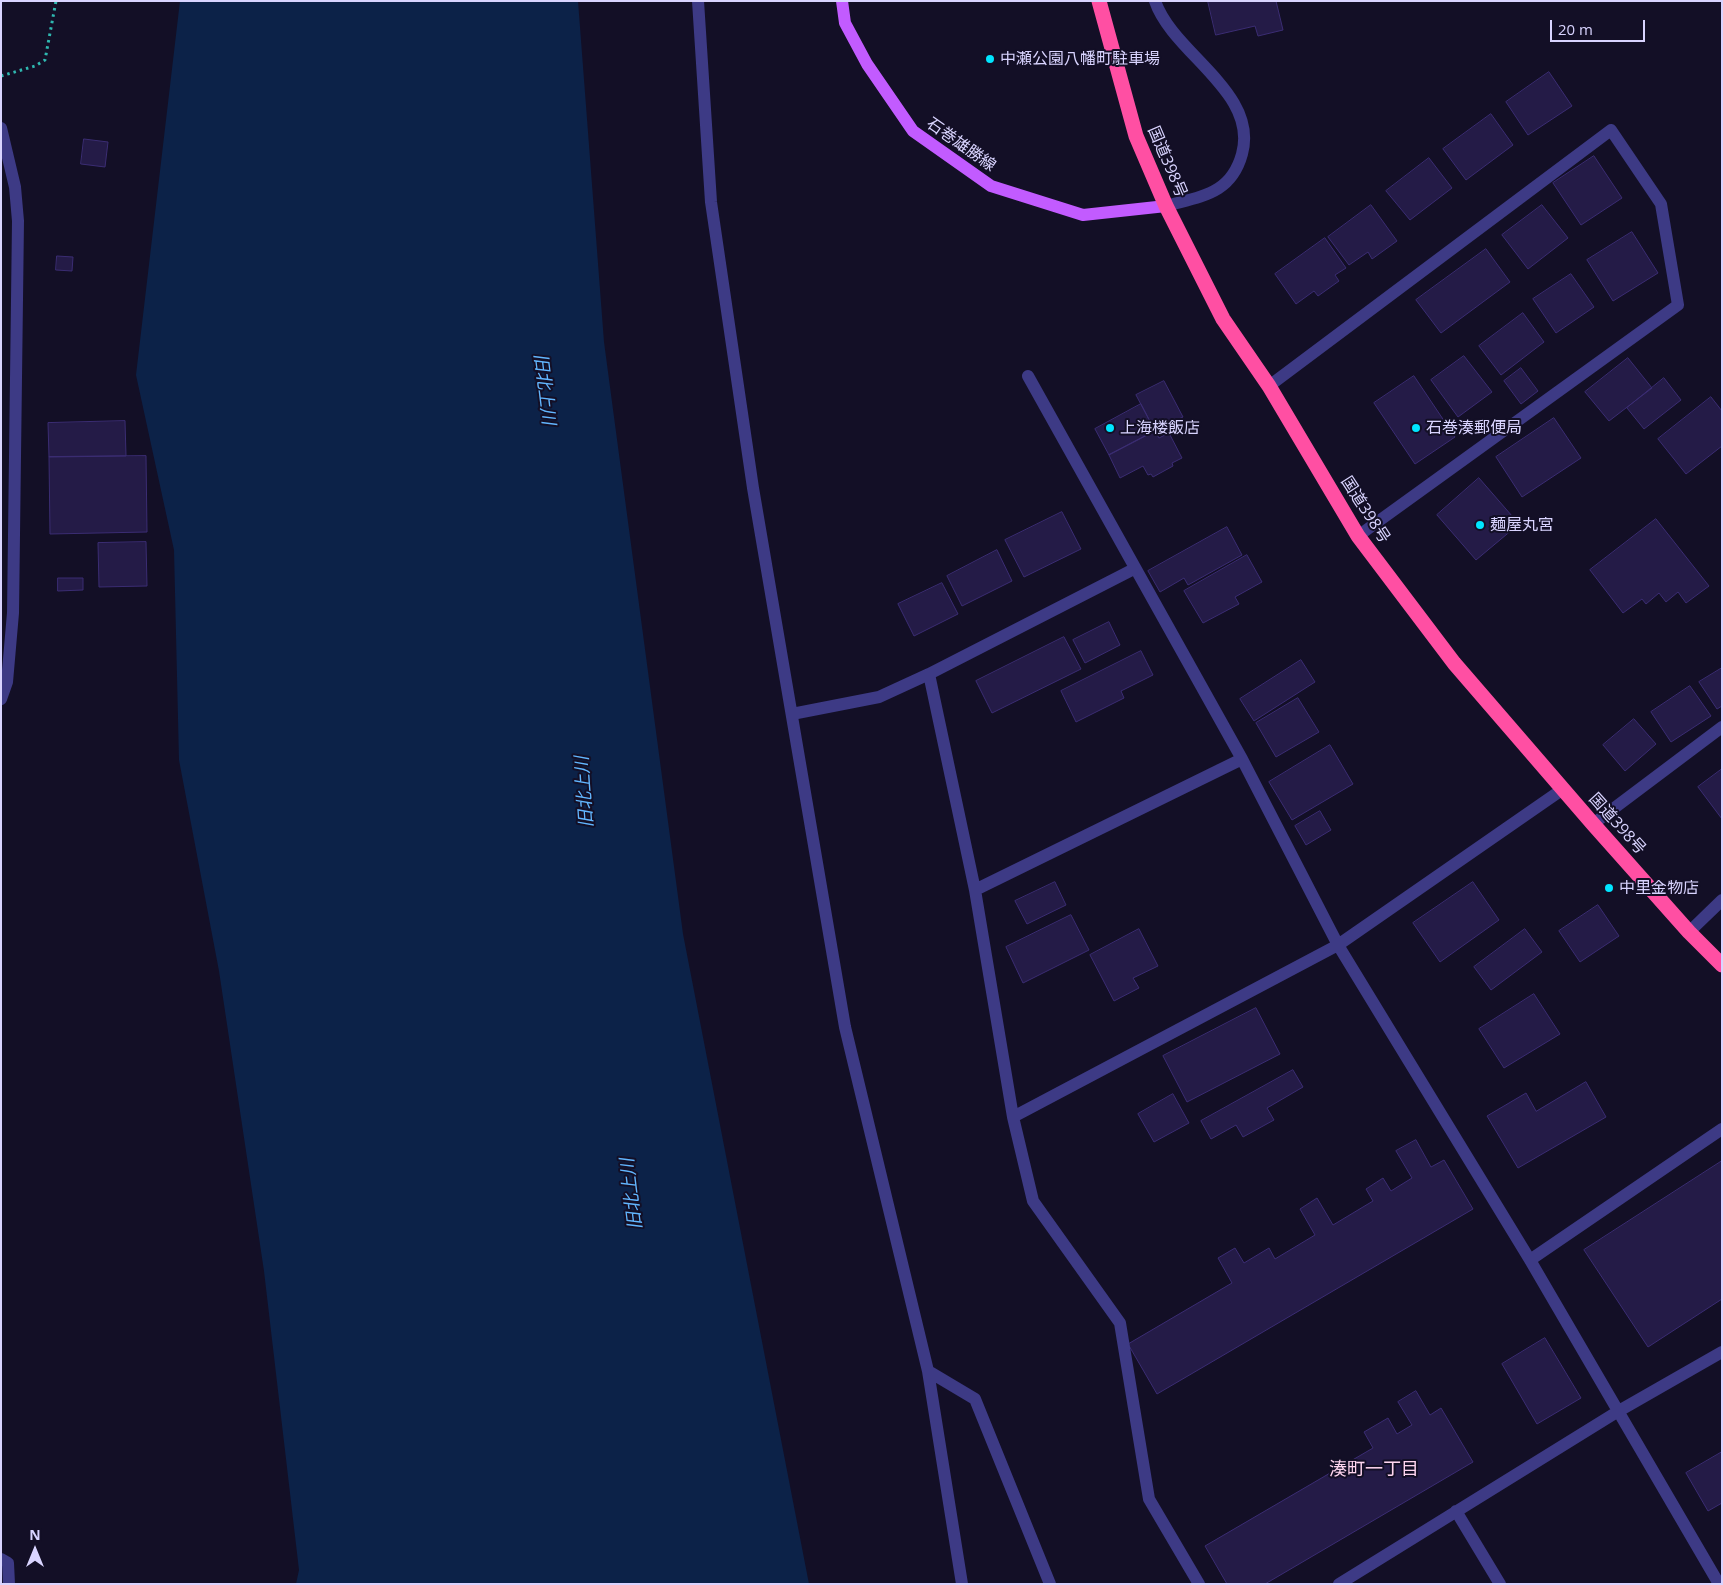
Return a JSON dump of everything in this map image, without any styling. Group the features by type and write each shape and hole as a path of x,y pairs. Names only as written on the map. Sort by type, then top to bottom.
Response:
{"highway":[{"name":"国道398号","path":"1100,1 1136,136 1166,206 1223,318 1269,386 1358,536 1454,663 1689,932 1722,964"}],"main road":[{"name":"石巻雄勝線","path":"842,1 845,23 867,64 913,131 991,186 1083,215 1166,206"}],"street":[{"path":"698,1 711,202 752,479 845,1026 928,1371 962,1584"},
{"path":"1155,1 1174,34 1231,98 1242,122 1245,142 1237,171 1214,193 1166,206"},
{"path":"1,128 15,187 18,221 13,613 7,682 1,699"},
{"path":"1269,386 1611,130 1661,204 1678,305 1358,536"},
{"path":"1028,376 1134,569 1242,759 1338,945 1530,1260 1719,1584"},
{"path":"792,714 879,697 929,674 1134,569"},
{"path":"929,674 975,890 1013,1117 1033,1201 1120,1323 1149,1499 1199,1584"},
{"path":"1593,824 1722,727"},
{"path":"975,890 1242,759"},
{"path":"1013,1117 1338,945 1563,790"},
{"path":"1689,932 1722,900"},
{"path":"1530,1260 1722,1129"},
{"path":"1338,1584 1617,1412 1722,1352"},
{"path":"928,1371 975,1399 1050,1584"},
{"path":"1456,1511 1500,1584"},
{"path":"1,1559 8,1563 9,1584"}],"path":[{"path":"1,76 35,66 46,60 56,1"}],"water":[{"name":"旧北上川","path":"180,1 578,1 604,342 683,934 809,1584 296,1584 299,1570 264,1271 219,971 179,760 174,550 136,375"}],"building":[{"path":"1208,1 1276,1 1283,30 1258,36 1255,26 1216,35"},
{"path":"1549,72 1572,106 1528,135 1506,102"},
{"path":"1491,114 1513,145 1466,180 1443,149"},
{"path":"84,139 108,142 105,167 81,164"},
{"path":"1594,156 1622,198 1581,225 1553,183"},
{"path":"1429,158 1452,188 1410,220 1386,191"},
{"path":"1371,205 1397,241 1372,259 1368,252 1349,265 1328,237"},
{"path":"1542,205 1568,238 1528,269 1502,235"},
{"path":"1632,232 1658,273 1613,301 1587,260"},
{"path":"1325,238 1346,268 1335,275 1339,281 1318,296 1314,291 1296,304 1275,274"},
{"path":"1486,249 1510,282 1441,333 1416,300"},
{"path":"57,256 73,257 72,271 56,270"},
{"path":"1571,274 1594,307 1556,333 1533,299"},
{"path":"1523,313 1544,342 1501,375 1479,346"},
{"path":"1464,356 1492,392 1458,417 1431,380"},
{"path":"1628,358 1652,388 1609,421 1585,392"},
{"path":"1521,368 1538,391 1521,404 1504,381"},
{"path":"1414,376 1455,437 1415,464 1374,403"},
{"path":"1664,378 1681,400 1644,429 1627,408"},
{"path":"1164,381 1183,417 1155,431 1136,395"},
{"path":"1711,397 1722,411 1722,446 1686,474 1658,439"},
{"path":"1141,404 1155,431 1109,455 1095,429"},
{"path":"1554,418 1581,458 1522,497 1496,457"},
{"path":"125,421 126,456 49,457 48,423"},
{"path":"1155,431 1159,438 1169,433 1182,458 1172,463 1173,466 1153,477 1151,474 1148,475 1143,466 1120,478 1109,455"},
{"path":"146,456 147,532 50,534 49,457"},
{"path":"1479,478 1519,524 1476,560 1437,515"},
{"path":"1062,512 1081,549 1024,577 1005,540"},
{"path":"1656,519 1709,586 1686,603 1678,592 1666,602 1659,593 1646,604 1642,599 1623,613 1590,570"},
{"path":"1227,527 1242,555 1188,585 1184,578 1160,592 1148,571"},
{"path":"146,542 147,586 99,587 98,543"},
{"path":"997,550 1012,581 962,606 947,576"},
{"path":"1247,555 1262,582 1235,597 1239,604 1203,623 1184,591"},
{"path":"58,578 83,578 83,590 58,591"},
{"path":"942,583 958,614 914,636 898,604"},
{"path":"1109,622 1120,645 1085,663 1073,640"},
{"path":"1064,637 1081,669 992,713 976,681"},
{"path":"1141,651 1153,675 1121,691 1124,698 1076,722 1061,691"},
{"path":"1301,660 1315,682 1254,721 1240,699"},
{"path":"1722,668 1722,706 1717,709 1699,682"},
{"path":"1690,686 1711,716 1671,742 1651,712"},
{"path":"1298,698 1319,732 1276,757 1256,723"},
{"path":"1634,719 1656,744 1625,771 1603,745"},
{"path":"1330,745 1353,784 1292,820 1269,782"},
{"path":"1722,769 1722,819 1698,787"},
{"path":"1320,811 1331,830 1306,845 1295,826"},
{"path":"1055,882 1066,905 1027,924 1015,901"},
{"path":"1473,882 1499,920 1440,962 1413,923"},
{"path":"1598,905 1619,936 1580,962 1559,931"},
{"path":"1071,915 1089,950 1023,983 1006,947"},
{"path":"1139,929 1158,966 1133,978 1139,988 1114,1001 1090,955"},
{"path":"1525,929 1542,952 1491,990 1474,967"},
{"path":"1534,994 1560,1034 1504,1068 1479,1029"},
{"path":"1256,1008 1280,1054 1187,1102 1163,1056"},
{"path":"1293,1070 1303,1087 1267,1108 1274,1120 1243,1137 1236,1125 1211,1139 1201,1121"},
{"path":"1586,1082 1606,1117 1518,1168 1487,1116 1526,1093 1536,1111"},
{"path":"1173,1094 1189,1123 1154,1142 1138,1114"},
{"path":"1416,1140 1431,1167 1444,1160 1473,1209 1157,1394 1128,1344 1232,1283 1218,1258 1235,1248 1244,1263 1269,1248 1275,1259 1315,1235 1300,1209 1317,1198 1333,1225 1373,1201 1366,1189 1383,1178 1391,1191 1412,1178 1396,1151"},
{"path":"1722,1161 1722,1299 1648,1347 1584,1250"},
{"path":"1545,1338 1581,1398 1537,1424 1502,1364"},
{"path":"1416,1391 1430,1415 1441,1408 1473,1462 1265,1584 1227,1584 1205,1546 1373,1448 1364,1432 1388,1418 1397,1434 1412,1425 1398,1402"},
{"path":"1722,1452 1722,1503 1708,1511 1686,1473"}],"place":[{"name":"中瀬公園八幡町駐車場","path":"990,59"},
{"name":"上海楼飯店","path":"1110,428"},
{"name":"石巻湊郵便局","path":"1416,428"},
{"name":"麺屋丸宮","path":"1480,525"},
{"name":"中里金物店","path":"1609,888"}],"district":[{"name":"湊町一丁目","path":"1374,1470"}]}
